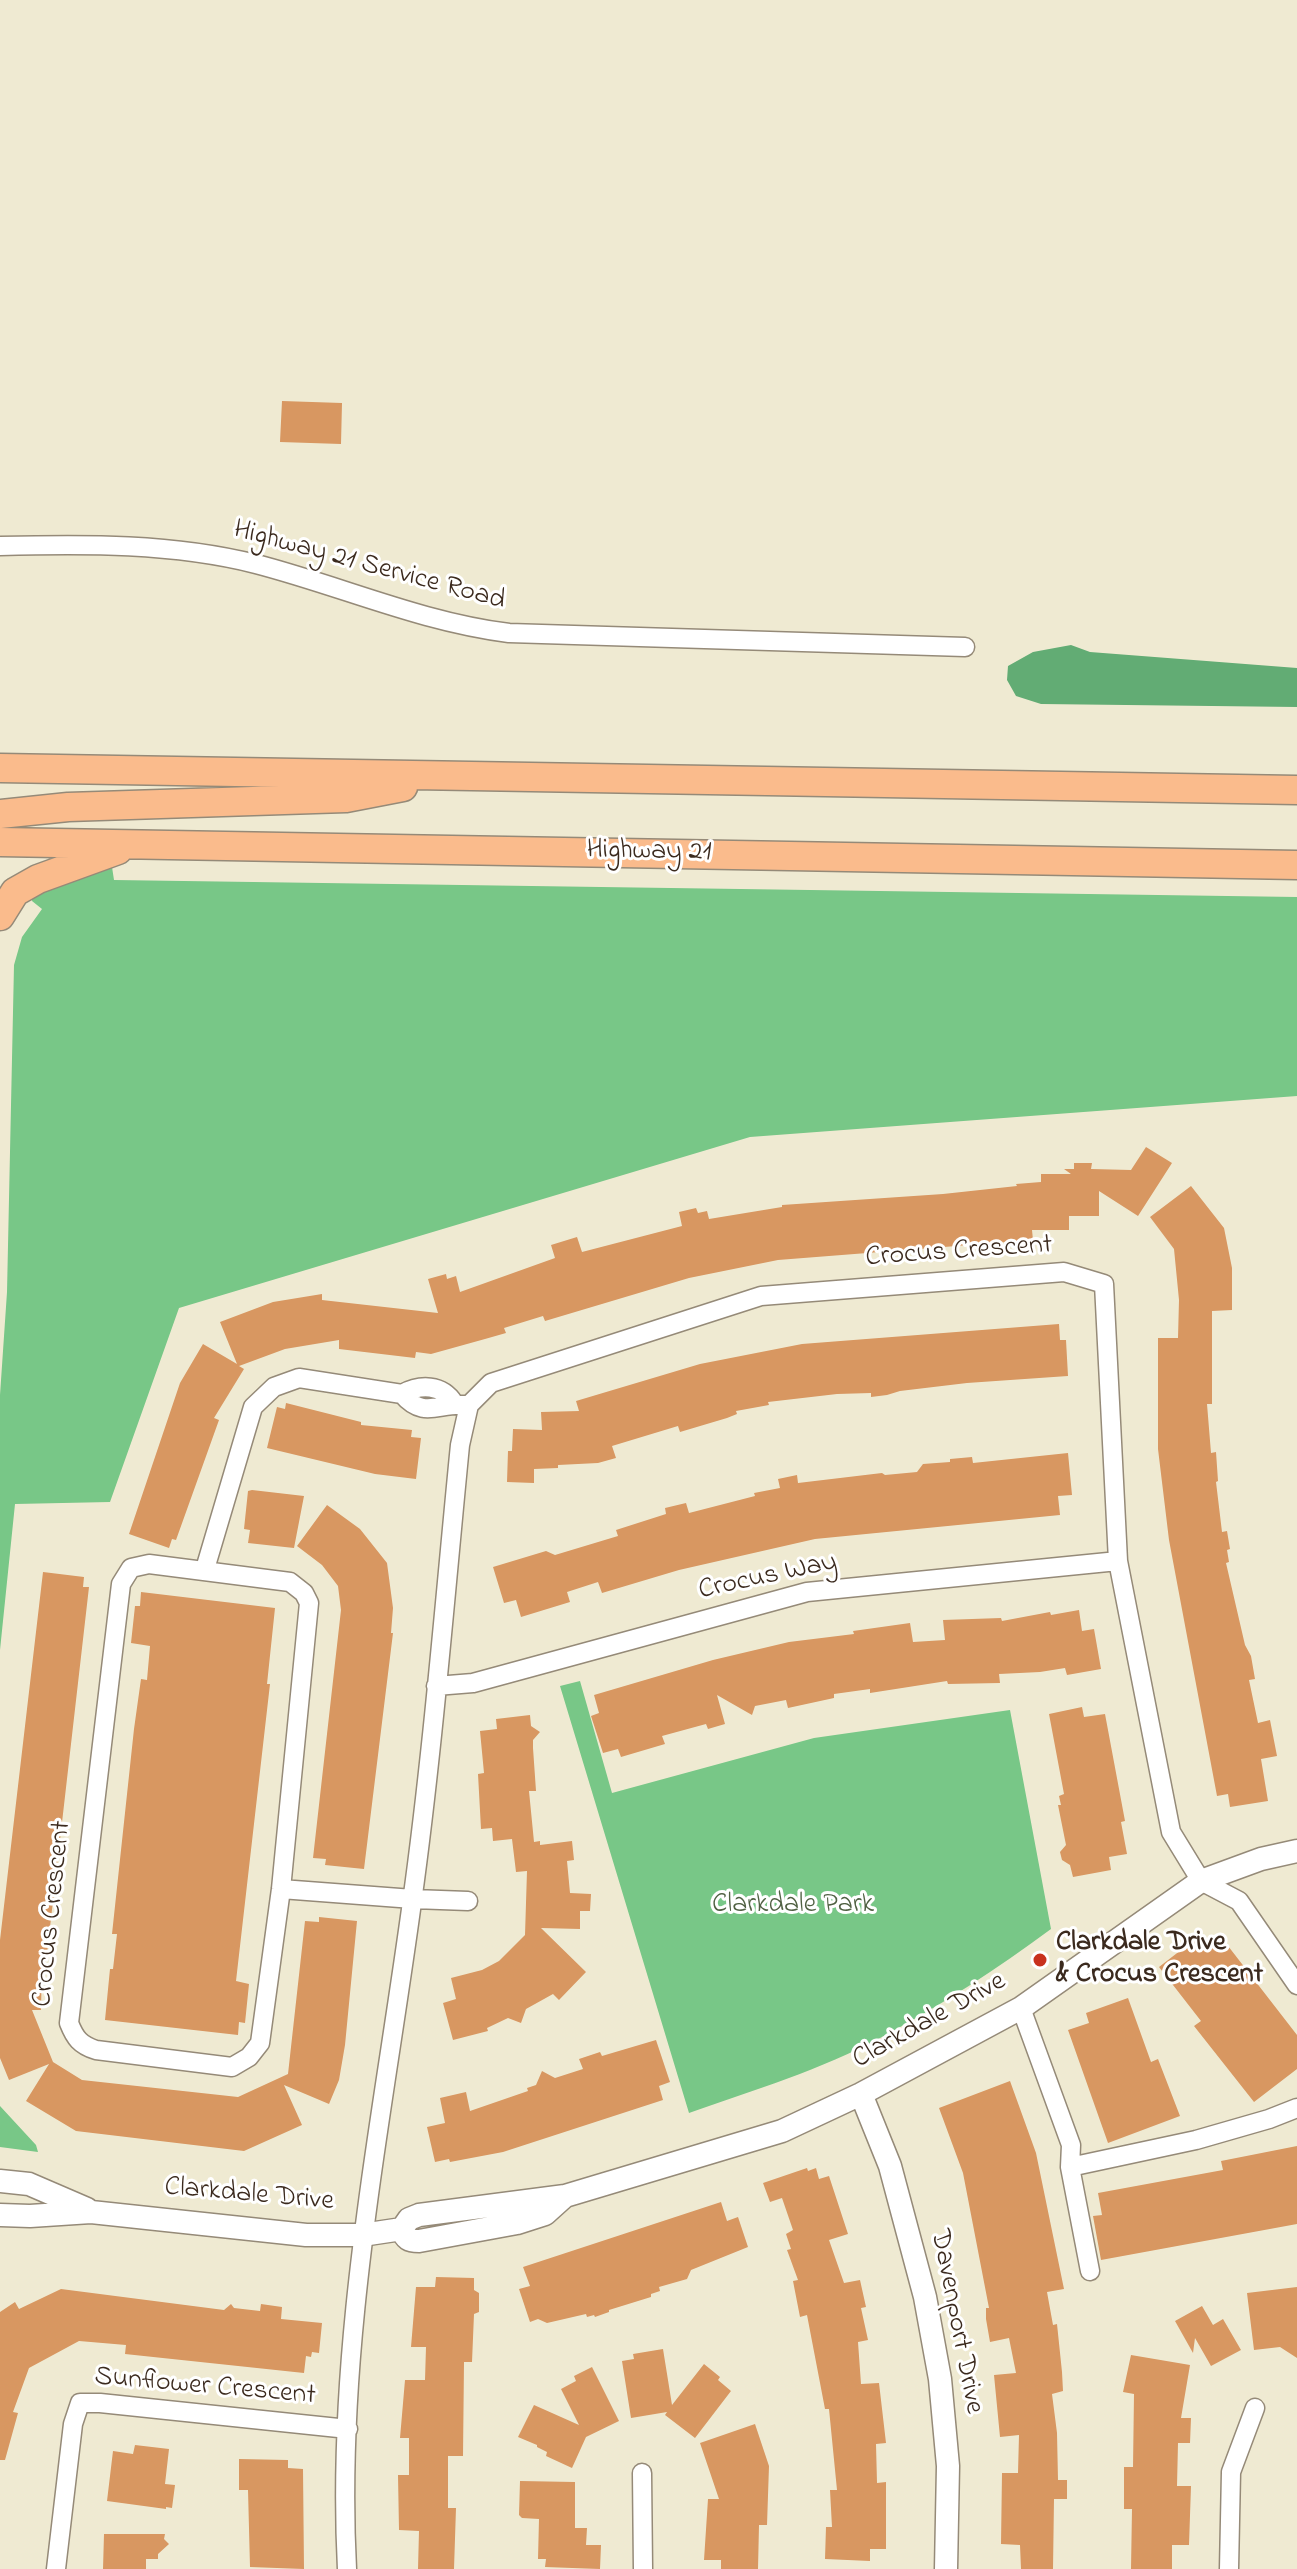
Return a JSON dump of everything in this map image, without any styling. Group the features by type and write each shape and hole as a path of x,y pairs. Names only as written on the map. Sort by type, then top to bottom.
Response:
{"main road":[{"path":"0,768 1297,790"},
{"path":"0,814 68,807 346,798 463,776"},
{"name":"Highway 21","path":"0,842 1297,865"},
{"path":"0,916 15,892 38,879 137,843"}],"street":[{"name":"Highway 21 Service Road","path":"0,546 135,546 220,556 256,564 429,618 509,633 965,647"},
{"name":"Crocus Crescent","path":"461,1404 491,1383 761,1296 1064,1272 1104,1284 1118,1561 1171,1832 1201,1881"},
{"path":"205,1569 253,1407 274,1387 299,1378 402,1394 409,1402 424,1408 443,1409 461,1404 460,1445 413,1899 362,2235 348,2429 347,2569"},
{"name":"Crocus Way","path":"436,1686 473,1683 807,1592 1118,1561"},
{"name":"Crocus Crescent","path":"149,1564 205,1569 290,1582 304,1593 309,1603 281,1889 260,2043 241,2064 232,2067 96,2050 83,2046 69,2023 121,1584 131,1568 149,1564"},
{"name":"Clarkdale Drive","path":"0,2215 91,2212 306,2235 362,2235 402,2229 409,2219 419,2215 565,2196 782,2131 861,2094 1021,2008 1201,1881 1261,1859 1297,1851"},
{"path":"1201,1881 1239,1901 1297,1985"},
{"path":"281,1889 468,1901"},
{"path":"1021,2008 1071,2145 1070,2167 1090,2271"},
{"name":"Davenport Drive","path":"861,2094 890,2166 925,2297 940,2379 948,2466 946,2569"},
{"path":"1070,2167 1196,2140 1297,2108"},
{"name":"Clarkdale Drive","path":"0,2181 29,2184 91,2212"},
{"name":"Sunflower Crescent","path":"56,2569 73,2424 80,2403 348,2429"},
{"path":"1229,2569 1231,2472 1255,2408"},
{"path":"642,2473 643,2569"}],"green space":[{"path":"1071,645 1090,652 1297,668 1297,707 1041,704 1016,696 1007,680 1008,666 1033,652"},
{"path":"112,867 114,880 1297,897 1297,1096 750,1137 179,1308 110,1502 15,1504 0,1650 0,1395 7,1292 14,965 22,937 42,909 32,901 33,893"},
{"name":"Clarkdale Park","path":"580,1681 612,1793 814,1738 1010,1710 1051,1929 948,1999 859,2049 787,2079 689,2113 560,1686"},
{"path":"0,2106 36,2145 38,2152 0,2147"}],"building":[{"path":"282,401 342,403 341,444 280,442"},
{"path":"1146,1147 1172,1163 1138,1216 1099,1191 1099,1216 1069,1216 1069,1230 1032,1230 1033,1240 778,1260 689,1278 545,1321 543,1316 504,1328 506,1333 485,1339 431,1354 416,1352 415,1358 339,1349 339,1340 285,1349 239,1366 244,1369 214,1418 219,1420 176,1540 172,1539 169,1548 129,1534 180,1383 203,1344 237,1364 220,1322 273,1302 322,1294 322,1300 438,1313 428,1279 446,1274 447,1279 456,1276 460,1292 555,1258 551,1245 577,1237 582,1252 682,1226 679,1212 696,1208 698,1213 707,1211 709,1219 782,1205 1017,1186 1041,1182 1041,1174 1071,1174 1064,1169 1074,1169 1074,1163 1092,1163 1091,1169 1131,1170"},
{"path":"1191,1186 1224,1228 1232,1268 1232,1310 1212,1311 1212,1404 1207,1404 1211,1453 1216,1452 1222,1532 1227,1531 1230,1549 1227,1550 1229,1562 1226,1563 1245,1645 1251,1656 1255,1679 1249,1680 1258,1723 1270,1720 1277,1756 1261,1759 1268,1801 1230,1807 1228,1794 1217,1796 1169,1540 1158,1449 1158,1338 1178,1338 1179,1300 1174,1249 1150,1217"},
{"path":"1059,1324 1060,1340 1066,1340 1068,1376 967,1383 871,1397 871,1393 837,1394 768,1402 769,1405 736,1411 737,1414 727,1418 680,1432 678,1426 612,1446 616,1458 598,1463 534,1469 534,1483 507,1482 508,1451 512,1451 513,1429 542,1430 541,1412 579,1411 576,1401 700,1364 802,1344"},
{"path":"286,1403 361,1422 361,1425 412,1430 411,1437 421,1438 416,1479 375,1474 267,1448 277,1407 285,1409"},
{"path":"1068,1453 1072,1495 1058,1496 1060,1515 815,1539 679,1570 602,1593 598,1582 567,1592 570,1602 521,1617 516,1600 504,1603 493,1567 546,1551 555,1555 618,1536 616,1530 666,1514 665,1508 686,1503 689,1513 755,1496 754,1493 780,1488 778,1479 797,1475 798,1483 917,1472 923,1464 950,1462 950,1459 972,1457 973,1463"},
{"path":"248,1491 304,1496 294,1548 248,1543 250,1530 244,1529"},
{"path":"327,1505 360,1529 387,1563 393,1608 393,1633 364,1869 325,1865 326,1859 313,1858 341,1610 338,1586 322,1565 297,1546"},
{"path":"43,1572 84,1577 83,1587 89,1587 46,1962 42,1961 41,2010 32,2010 53,2062 82,2080 238,2097 288,2074 305,1921 319,1922 319,1917 357,1921 345,2045 339,2080 329,2104 284,2085 302,2125 244,2151 76,2131 26,2101 49,2064 9,2080 0,2058 0,1940"},
{"path":"141,1592 275,1608 267,1684 270,1684 236,1981 249,1984 245,2023 239,2022 238,2035 105,2020 117,1934 112,1934 134,1729 141,1679 147,1680 150,1646 131,1643 135,1606 140,1606"},
{"path":"1079,1610 1082,1631 1094,1629 1101,1669 1067,1675 1065,1668 999,1674 1000,1683 948,1684 947,1681 870,1693 870,1689 834,1694 834,1698 788,1708 786,1700 755,1706 752,1715 717,1695 725,1724 708,1729 706,1724 662,1736 665,1744 621,1757 618,1749 603,1753 591,1716 599,1713 594,1695 713,1660 789,1642 910,1623 913,1642 945,1640 943,1620 1001,1618 1002,1621"},
{"path":"1082,1707 1084,1717 1105,1714 1125,1821 1121,1822 1127,1854 1109,1857 1111,1870 1073,1877 1070,1865 1062,1860 1060,1852 1066,1845 1058,1805 1061,1805 1059,1796 1064,1794 1049,1714"},
{"path":"530,1715 531,1726 540,1732 533,1740 536,1791 529,1791 534,1842 540,1841 540,1845 572,1841 574,1860 567,1861 570,1893 591,1894 590,1911 580,1911 580,1929 541,1928 586,1972 559,2000 553,1994 526,2009 521,2023 508,2018 487,2028 488,2031 453,2040 443,2003 456,1999 451,1978 482,1970 499,1961 525,1935 527,1871 516,1872 512,1839 493,1841 492,1828 481,1829 478,1774 484,1773 480,1731 497,1729 496,1719"},
{"path":"1218,1933 1297,2035 1297,2069 1254,2102 1194,2026 1201,2021 1159,1967 1194,1940 1200,1947"},
{"path":"1128,1998 1151,2062 1158,2059 1180,2116 1108,2143 1068,2030 1089,2023 1086,2013"},
{"path":"656,2040 670,2082 659,2086 663,2100 503,2152 435,2162 427,2127 445,2123 440,2098 466,2092 470,2111 528,2091 527,2088 536,2085 542,2071 555,2078 583,2069 579,2059 600,2052 602,2056"},
{"path":"1010,2081 1036,2153 1064,2289 1047,2292 1053,2325 1057,2324 1062,2372 1063,2391 1052,2394 1058,2480 1067,2480 1067,2499 1054,2499 1053,2569 1021,2569 1020,2545 1001,2544 1002,2473 1018,2473 1019,2435 1000,2437 994,2375 1016,2373 1009,2338 990,2342 986,2319 986,2308 989,2308 963,2173 939,2108"},
{"path":"1297,2146 1297,2224 1101,2260 1093,2216 1102,2215 1098,2193 1223,2170 1221,2161"},
{"path":"807,2168 808,2171 816,2168 819,2179 829,2176 848,2234 829,2240 844,2283 860,2280 866,2307 861,2308 868,2340 858,2342 861,2384 879,2383 886,2443 876,2444 877,2483 886,2482 886,2549 870,2549 870,2561 825,2559 826,2527 832,2527 830,2490 837,2490 829,2409 825,2409 807,2315 800,2317 793,2281 798,2280 787,2250 791,2249 786,2234 793,2230 782,2198 770,2202 763,2183"},
{"path":"721,2202 727,2221 738,2217 748,2247 691,2270 687,2279 659,2287 660,2291 651,2294 651,2297 595,2317 587,2317 586,2314 547,2323 538,2319 530,2322 519,2289 530,2286 523,2267"},
{"path":"436,2277 474,2278 474,2290 479,2293 479,2312 474,2314 472,2362 464,2362 463,2456 448,2456 448,2508 456,2508 454,2569 418,2569 419,2531 399,2530 398,2475 409,2475 409,2438 400,2438 405,2380 425,2380 426,2347 411,2347 416,2287 435,2287"},
{"path":"1297,2287 1297,2358 1280,2347 1254,2350 1247,2293"},
{"path":"61,2289 224,2310 231,2304 234,2308 260,2311 261,2304 282,2307 281,2319 322,2323 319,2353 312,2352 311,2357 306,2356 304,2373 125,2354 126,2345 79,2341 29,2368 13,2412 18,2413 5,2460 0,2460 0,2312 15,2302 19,2309"},
{"path":"1202,2306 1213,2325 1223,2319 1241,2350 1211,2366 1195,2338 1193,2353 1175,2321"},
{"path":"663,2349 672,2405 704,2364 731,2391 695,2438 665,2415 667,2412 631,2418 622,2361 634,2359 633,2354"},
{"path":"1131,2355 1190,2365 1181,2418 1191,2418 1190,2443 1178,2443 1177,2486 1191,2486 1189,2545 1172,2545 1172,2569 1131,2569 1132,2509 1124,2509 1124,2467 1133,2467 1134,2394 1123,2392"},
{"path":"592,2367 619,2421 586,2437 572,2468 546,2456 547,2452 537,2445 518,2437 534,2405 579,2425 561,2389 576,2381 574,2376"},
{"path":"755,2424 769,2466 767,2525 759,2525 758,2569 721,2569 721,2560 704,2560 708,2499 719,2499 700,2443"},
{"path":"135,2445 169,2449 165,2484 175,2485 172,2508 107,2501 113,2451 133,2454"},
{"path":"239,2459 288,2460 288,2468 303,2469 304,2569 250,2567 248,2490 239,2490"},
{"path":"520,2481 575,2482 575,2528 587,2528 586,2545 601,2545 600,2569 545,2567 546,2559 538,2559 539,2519 519,2515"},
{"path":"104,2534 165,2534 164,2539 169,2544 158,2554 158,2559 146,2559 146,2569 103,2569"}],"place":[{"name":"Clarkdale Drive & Crocus Crescent","path":"1040,1960"}]}
